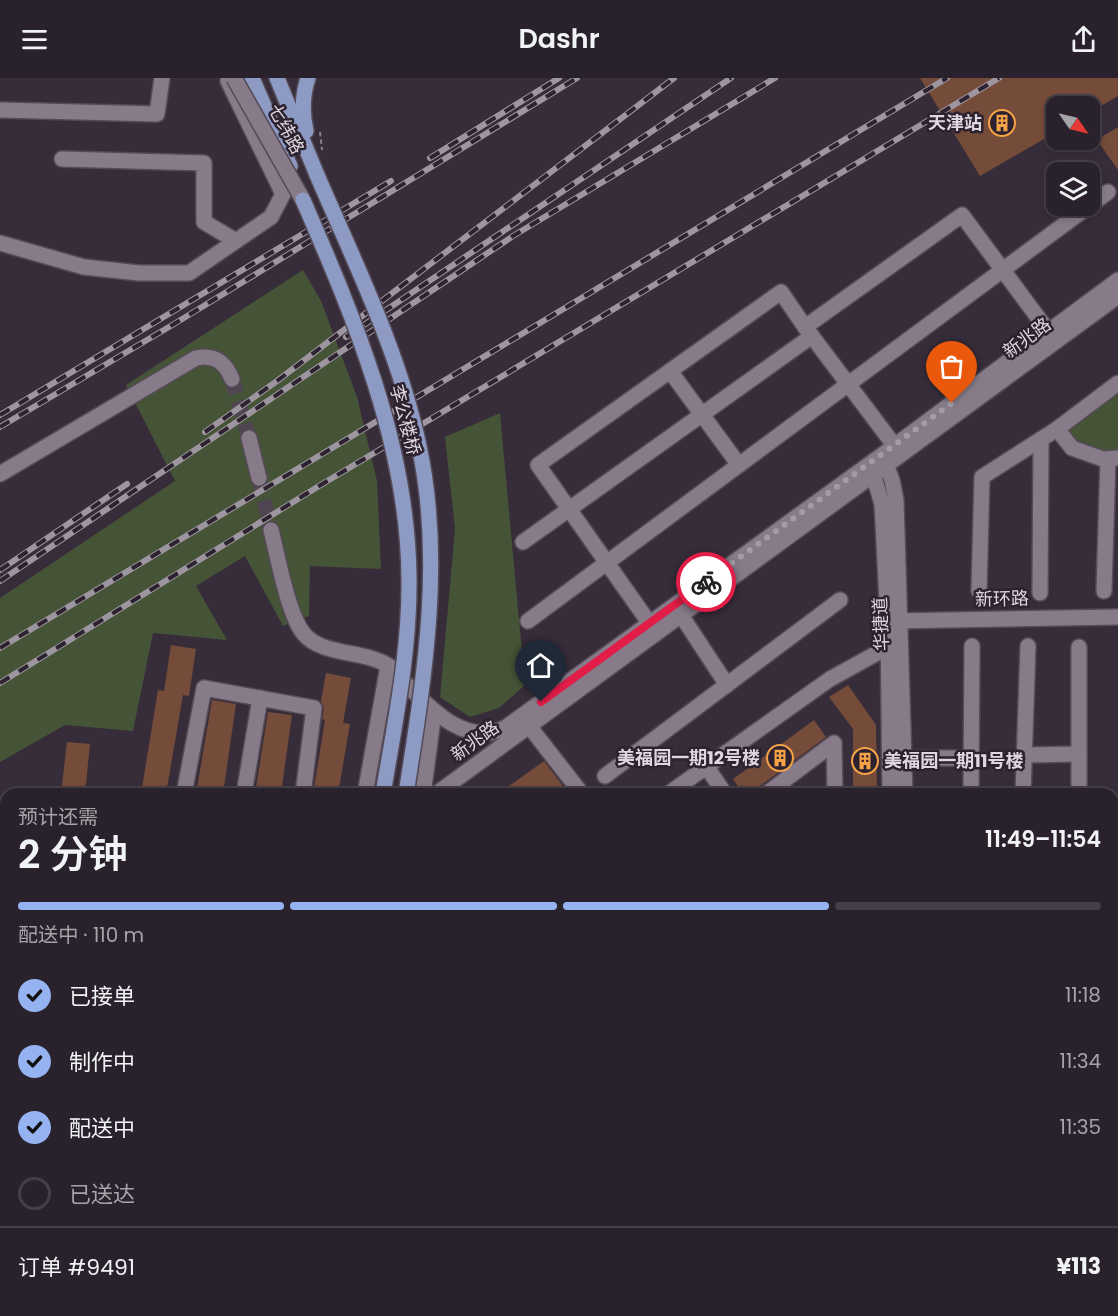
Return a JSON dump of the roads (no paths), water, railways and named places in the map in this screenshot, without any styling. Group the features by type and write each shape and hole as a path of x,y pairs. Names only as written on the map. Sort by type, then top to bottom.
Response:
{"main road":[{"name":"李公楼桥","path":"252,78 342,290 387,421 394,453 406,518 409,577 408,624 401,688 384,788"},
{"name":"李公楼桥","path":"277,78 383,330 419,447 430,533 428,646 407,788"},
{"path":"308,78 303,99 303,120 317,175"}],"street":[{"path":"0,110 157,114 162,78"},
{"path":"228,78 255,99"},
{"path":"0,243 84,267 139,273 189,273 271,217 283,194 228,78"},
{"name":"七纬路","path":"234,78 303,200"},
{"path":"62,159 204,163 204,222 236,241"},
{"path":"528,621 1108,192"},
{"path":"523,542 702,415 962,216 1048,331"},
{"name":"新兆路","path":"444,788 681,615 1048,331 1118,280"},
{"path":"650,624 538,465 781,292 848,384 887,455"},
{"name":"新兆路","path":"887,455 1118,296"},
{"path":"0,474 196,358 214,357 223,363 232,379"},
{"path":"670,371 739,465"},
{"path":"979,591 982,477 1058,429 1118,383"},
{"path":"1058,429 1072,448 1103,459 1113,459 1104,591"},
{"path":"249,438 259,478"},
{"path":"1040,593 1041,440"},
{"name":"华捷道","path":"887,455 896,500 894,621 888,647 890,788"},
{"name":"新兆路","path":"388,666 434,712 469,732 493,734 505,728 870,470"},
{"name":"华捷道","path":"870,470 882,504 894,621 905,788"},
{"path":"271,530 294,619 306,637 323,646 362,656 388,666 368,788"},
{"path":"605,776 840,600"},
{"path":"681,615 727,685"},
{"name":"新环路","path":"894,621 1118,617"},
{"path":"971,788 972,646"},
{"path":"1023,788 1028,646"},
{"path":"676,788 830,679 888,647"},
{"path":"1079,647 1079,788"},
{"path":"185,788 204,688 314,708 304,788"},
{"path":"245,788 260,698"},
{"path":"424,788 434,712"},
{"path":"529,726 577,788"},
{"path":"777,788 834,743 835,788"},
{"path":"1025,755 1079,754"},
{"path":"904,758 971,758"},
{"path":"706,766 721,788"}],"tunnel":[{"path":"232,379 249,438"},
{"path":"259,478 271,530"}],"railway":[{"path":"430,158 559,78"},
{"path":"0,427 174,324 577,78"},
{"path":"205,432 277,381 674,78"},
{"path":"346,337 731,78"},
{"path":"0,581 513,236 775,78"},
{"path":"0,648 947,78"},
{"path":"0,683 319,486 999,78"},
{"path":"0,415 391,181"},
{"path":"0,570 127,484"}],"place":[{"name":"天津站","path":"1002,123"},
{"name":"美福园一期12号楼","path":"780,758"},
{"name":"美福园一期11号楼","path":"865,761"}]}
